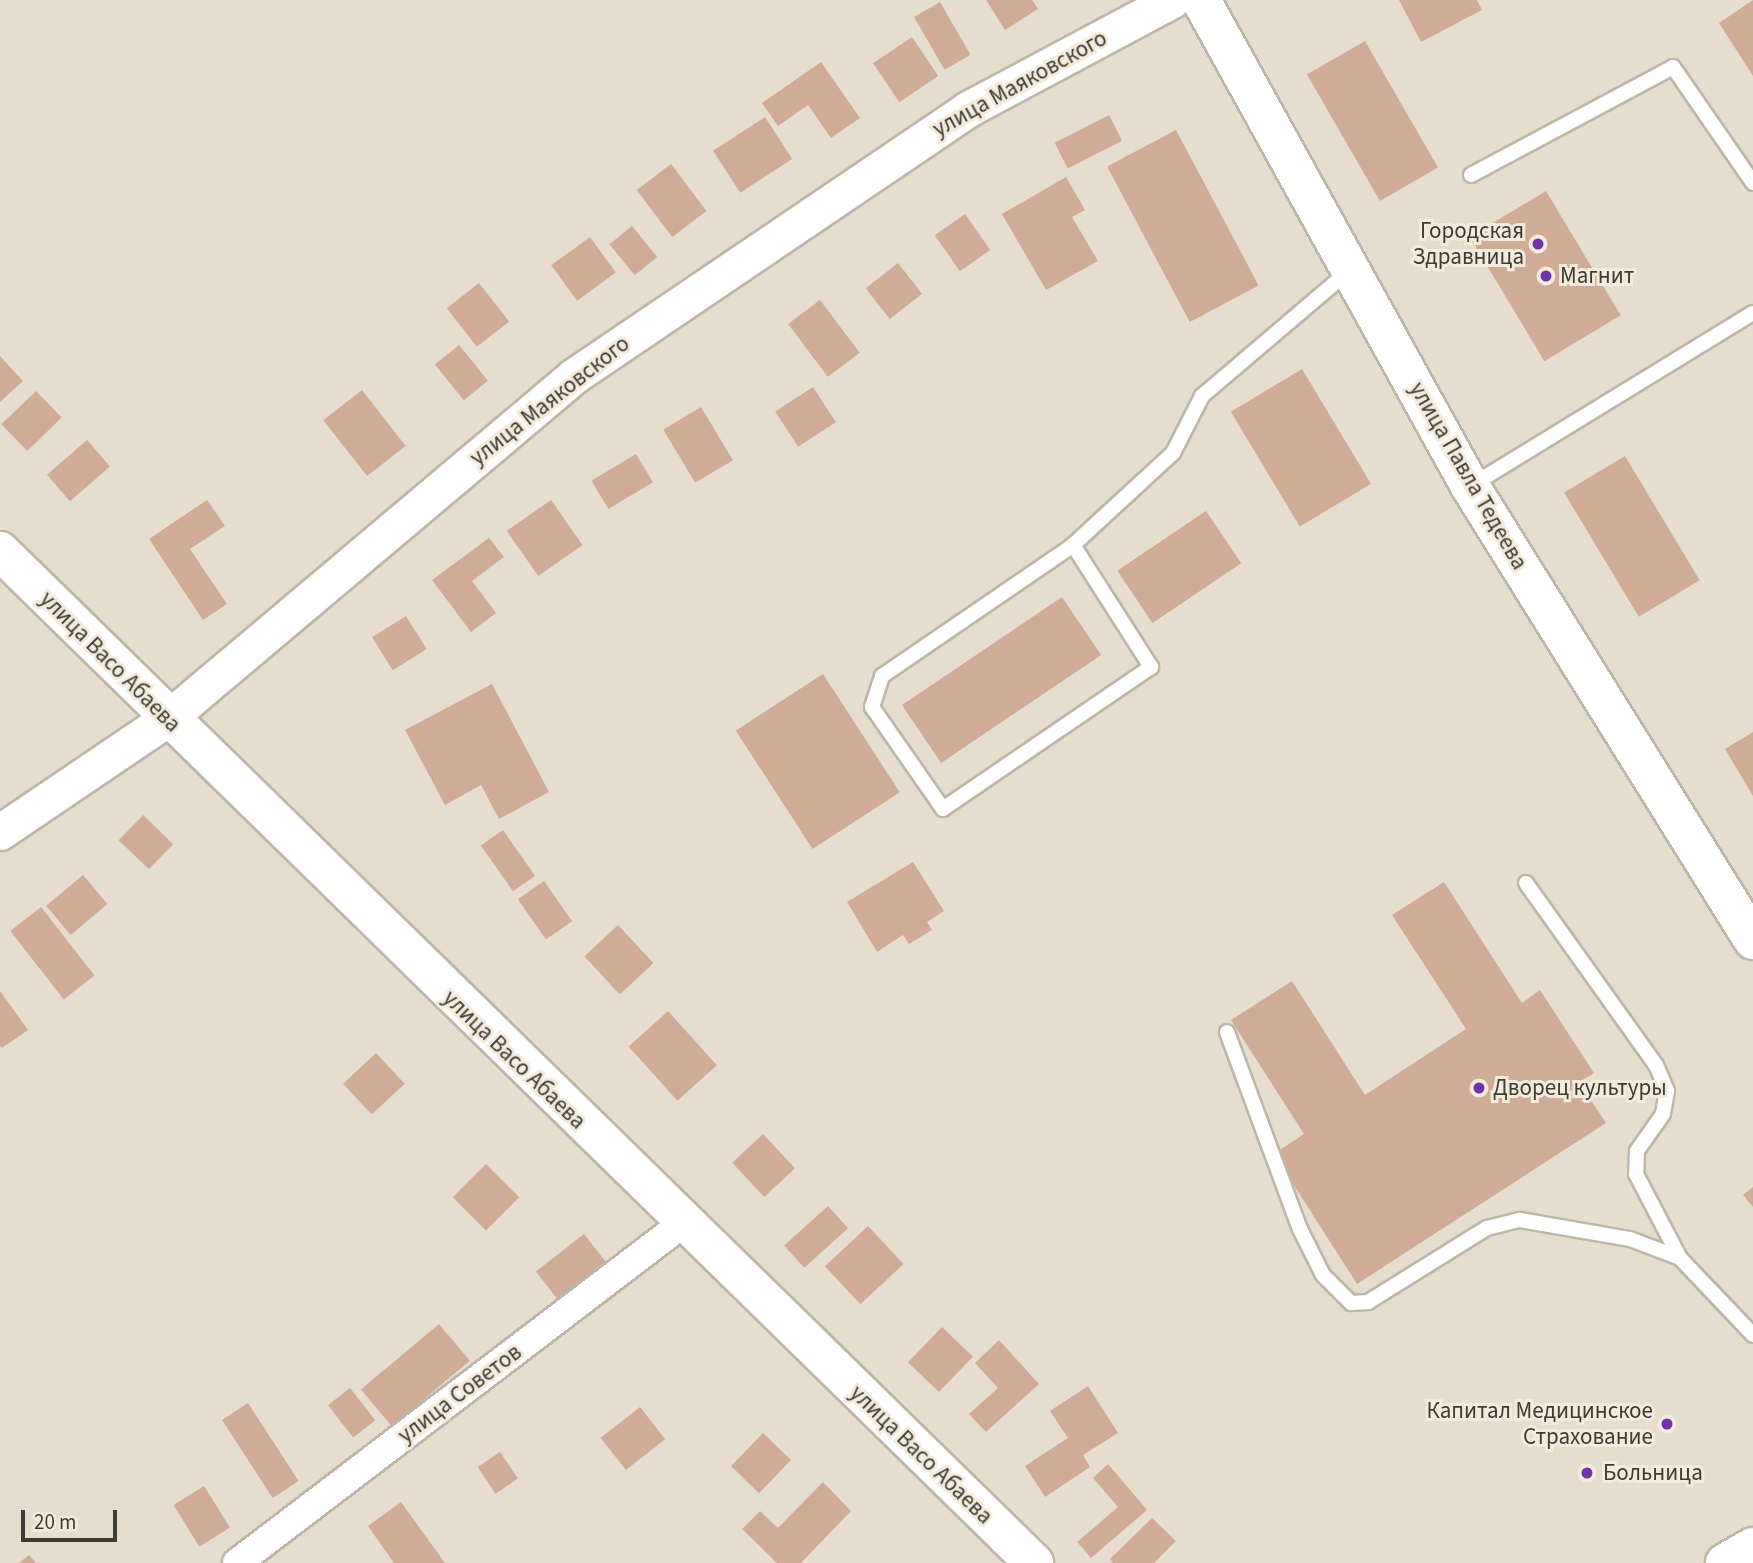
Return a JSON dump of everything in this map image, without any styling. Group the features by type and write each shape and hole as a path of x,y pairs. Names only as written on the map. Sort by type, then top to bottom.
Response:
{"main road":[{"name":"улица Павла Тедеева","path":"1201,0 1352,268 1470,486 1753,940"},
{"name":"улица Васо Абаева","path":"0,551 166,719 682,1224 1034,1563"},
{"path":"1725,1563 1753,1547"}],"street":[{"name":"улица Маяковского","path":"0,832 166,719 574,376 968,109 1172,0"},
{"name":"улица Советов","path":"237,1563 682,1224"}],"lane":[{"path":"1471,175 1673,67 1753,183"},
{"path":"1073,545 1151,667 943,809 872,706 882,676 1073,545 1173,453 1202,396 1352,268"},
{"path":"1470,486 1753,313"},
{"path":"1526,883 1656,1065 1667,1091 1663,1114 1637,1152 1636,1174 1680,1258 1753,1335"},
{"path":"1227,1032 1300,1229 1323,1275 1351,1303 1368,1302 1487,1228 1520,1220 1629,1239 1680,1258"}],"building":[{"path":"986,0 1032,0 1038,9 1005,30"},
{"path":"1399,0 1477,0 1482,10 1421,42"},
{"path":"1753,0 1753,76 1719,23"},
{"path":"940,2 970,55 945,70 914,17"},
{"path":"912,37 938,76 899,102 873,63"},
{"path":"1365,41 1438,167 1380,201 1307,74"},
{"path":"821,62 860,118 831,138 808,105 778,126 762,103"},
{"path":"1109,115 1122,141 1068,169 1055,143"},
{"path":"765,117 792,159 740,193 713,151"},
{"path":"1176,130 1259,285 1190,322 1107,167"},
{"path":"671,164 707,211 672,237 637,190"},
{"path":"1066,177 1085,210 1072,217 1098,261 1046,290 1002,214"},
{"name":"Магнит","path":"1546,191 1621,315 1544,361 1470,237"},
{"path":"965,214 990,250 960,271 935,235"},
{"path":"632,226 657,257 635,275 609,244"},
{"path":"590,237 616,273 577,301 551,265"},
{"path":"898,263 922,294 890,319 866,288"},
{"path":"479,283 509,322 477,347 447,308"},
{"path":"820,300 860,353 828,377 788,324"},
{"path":"459,345 488,381 464,400 435,365"},
{"path":"0,356 23,381 0,402"},
{"path":"1302,369 1371,484 1300,527 1231,412"},
{"path":"813,387 836,422 798,447 775,412"},
{"path":"362,390 406,446 367,476 323,420"},
{"path":"36,391 62,418 27,451 1,424"},
{"path":"701,407 733,460 695,483 663,430"},
{"path":"87,440 110,466 70,501 47,475"},
{"path":"636,454 653,482 608,509 591,481"},
{"path":"1625,456 1700,580 1639,617 1564,493"},
{"path":"207,500 225,526 190,549 227,604 203,620 149,539"},
{"path":"551,500 583,545 538,576 507,531"},
{"path":"1206,511 1241,563 1153,623 1117,571"},
{"path":"489,538 504,557 472,581 496,613 471,632 432,580"},
{"path":"1062,597 1101,655 941,763 902,705"},
{"path":"406,616 427,649 393,670 372,637"},
{"path":"823,674 900,792 813,849 736,731"},
{"path":"492,684 549,792 499,819 481,785 445,805 405,730"},
{"path":"1753,732 1753,796 1725,749"},
{"path":"143,815 173,844 149,869 119,840"},
{"path":"503,830 535,876 513,891 481,845"},
{"path":"913,862 944,911 927,922 932,930 909,944 903,935 877,952 847,902"},
{"path":"83,875 107,904 71,935 46,906"},
{"path":"544,881 572,921 546,939 518,899"},
{"name":"Дворец культуры","path":"1444,882 1522,1003 1540,990 1594,1073 1579,1082 1606,1123 1357,1284 1274,1154 1304,1134 1231,1020 1292,981 1365,1095 1466,1029 1392,915"},
{"path":"41,907 95,976 64,1000 10,931"},
{"path":"618,925 653,963 620,994 584,956"},
{"path":"0,991 28,1030 2,1048 0,1046"},
{"path":"668,1011 717,1065 677,1101 629,1046"},
{"path":"376,1053 405,1084 372,1114 343,1084"},
{"path":"763,1134 795,1168 764,1197 732,1163"},
{"path":"486,1164 519,1197 486,1230 453,1197"},
{"path":"1753,1187 1753,1207 1743,1195"},
{"path":"828,1206 848,1228 804,1268 784,1245"},
{"path":"868,1226 903,1264 860,1304 825,1266"},
{"path":"584,1234 606,1262 558,1300 536,1272"},
{"path":"439,1324 470,1361 392,1426 361,1390"},
{"path":"942,1327 973,1357 939,1392 908,1362"},
{"path":"999,1340 1039,1384 986,1432 969,1414 998,1388 975,1363"},
{"path":"1088,1386 1118,1433 1083,1455 1090,1467 1045,1497 1025,1466 1068,1438 1050,1411"},
{"path":"350,1388 375,1420 353,1438 328,1405"},
{"path":"248,1403 299,1481 273,1498 222,1420"},
{"path":"640,1407 665,1439 626,1470 601,1438"},
{"path":"763,1433 791,1460 759,1493 731,1466"},
{"path":"500,1452 518,1479 496,1494 478,1467"},
{"path":"1108,1464 1147,1510 1091,1558 1077,1542 1118,1507 1093,1478"},
{"path":"823,1482 851,1511 801,1563 777,1563 742,1529 760,1511 778,1528"},
{"path":"204,1486 230,1528 199,1547 173,1505"},
{"path":"401,1502 445,1563 394,1563 368,1526"},
{"path":"1152,1518 1176,1541 1154,1563 1113,1563 1110,1559"},
{"path":"29,1555 36,1563 19,1563"}],"place":[{"name":"Городская Здравница","path":"1538,244"},
{"name":"Магнит","path":"1546,276"},
{"name":"Дворец культуры","path":"1479,1088"},
{"name":"Капитал Медицинское Страхование","path":"1667,1424"},
{"name":"Больница","path":"1587,1473"}]}
